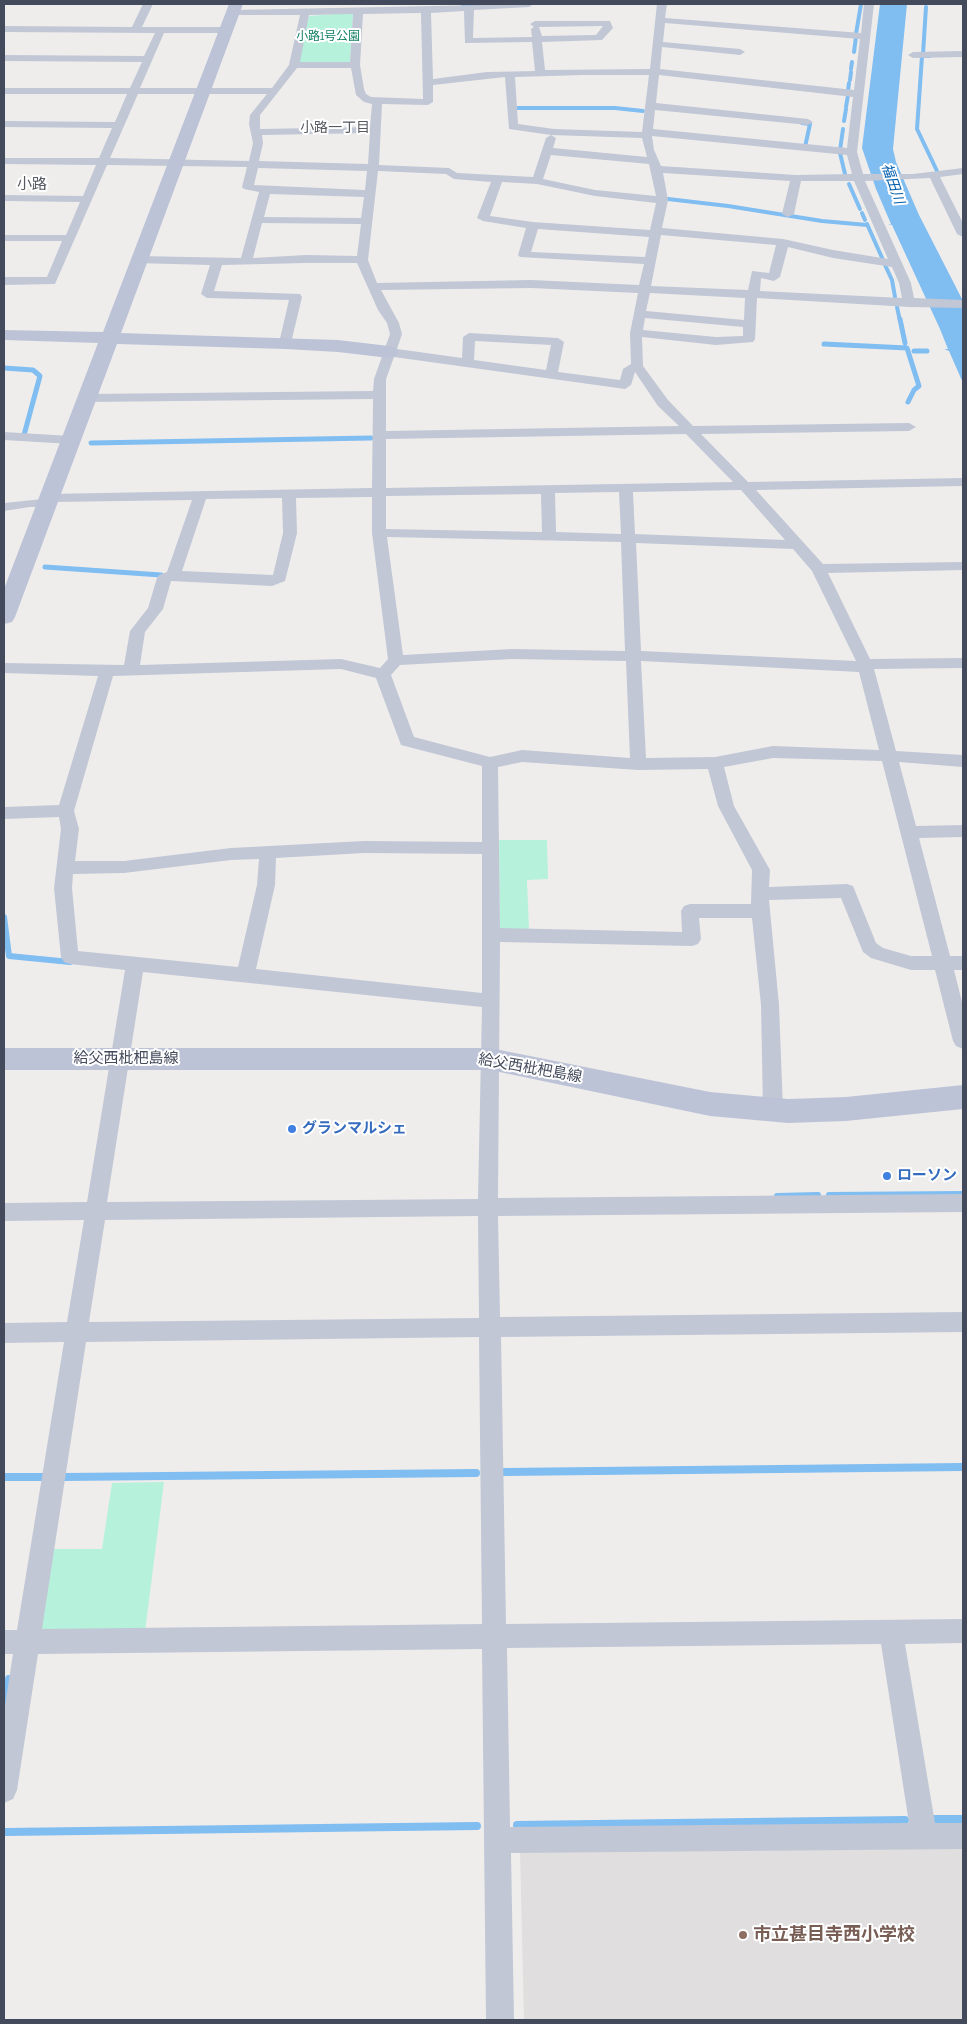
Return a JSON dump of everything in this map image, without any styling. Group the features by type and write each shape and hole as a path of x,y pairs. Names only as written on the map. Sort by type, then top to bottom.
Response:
{"street":[{"path":"136,29 148,4"},
{"path":"662,4 647,134 649,150 655,165 662,200 636,333 636,366 663,403 745,486 819,569 866,665 963,1041"},
{"path":"869,4 852,152 860,178 913,303"},
{"path":"4,617 234,8 305,12 531,8 538,40 540,73"},
{"path":"469,8 468,41 599,38 608,28 607,23 535,24"},
{"path":"358,11 355,65 358,70 361,95 368,100 377,101 428,102 426,10"},
{"path":"305,12 294,65 255,116 255,132 258,143 248,187 265,190 370,194"},
{"path":"660,20 865,36"},
{"path":"4,29 226,30"},
{"path":"4,281 51,281 161,29"},
{"path":"658,44 740,52"},
{"path":"913,55 963,54"},
{"path":"4,58 148,59"},
{"path":"294,65 355,65"},
{"path":"429,82 487,75 655,72 858,94"},
{"path":"510,74 513,128 554,132 647,134 852,152"},
{"path":"4,91 275,91"},
{"path":"377,101 373,168 362,260 384,310 393,323 396,334 380,379 379,395 379,532 396,660"},
{"path":"651,106 808,122"},
{"path":"4,124 120,125"},
{"path":"255,132 375,130"},
{"path":"537,181 554,132"},
{"path":"547,151 655,165 796,178 912,177 963,171"},
{"path":"4,161 176,162 450,171 454,176 537,181 595,193 662,200"},
{"path":"934,175 963,234"},
{"path":"788,214 796,178"},
{"path":"498,179 483,218 533,225 567,243 649,260"},
{"path":"246,262 265,190"},
{"path":"4,198 87,198"},
{"path":"257,220 367,221"},
{"path":"533,225 524,255 567,243 656,233 783,242 833,254 896,264"},
{"path":"4,238 69,238"},
{"path":"636,333 716,341 749,339 752,295 756,274 774,277 783,242"},
{"path":"139,260 246,262 306,259 362,260"},
{"path":"217,261 207,294 296,297 285,343"},
{"path":"373,287 531,284 963,304"},
{"path":"639,314 750,324"},
{"path":"4,335 338,346 468,362 551,376 625,384 629,369 636,366"},
{"path":"468,362 469,336 558,342 551,376"},
{"path":"87,398 379,395"},
{"path":"379,435 910,428"},
{"path":"4,436 71,440"},
{"path":"4,507 48,501 200,496 963,482"},
{"path":"626,489 638,764"},
{"path":"548,490 549,536"},
{"path":"131,670 138,631 155,609 164,578 173,575 272,581 280,578 290,533 289,494"},
{"path":"173,575 200,496"},
{"path":"379,532 628,538 798,545"},
{"path":"819,569 963,566"},
{"path":"383,674 396,660 512,654 634,656 866,665 963,663"},
{"path":"4,668 107,671 341,664 383,674"},
{"path":"107,671 66,811 70,829 63,888 70,957 491,1001"},
{"path":"383,674 407,741 490,763 522,756 638,764 715,764 773,752 963,761"},
{"path":"490,763 491,1001 488,1207 500,2020"},
{"path":"715,764 726,806 761,870 760,903 770,1005 773,1110"},
{"path":"4,813 66,811"},
{"path":"908,832 963,831"},
{"path":"66,868 124,867 231,854 364,847 490,848"},
{"path":"246,975 266,885 268,852"},
{"path":"490,935 692,939 690,911 847,891 869,947 877,953 912,963 963,963"},
{"path":"4,1790 16,1642 77,1332 135,964"},
{"name":"給父西枇杷島線","path":"4,1059 490,1059 710,1104 773,1110 846,1109 963,1097"},
{"path":"4,1212 963,1203"},
{"path":"4,1333 963,1322"},
{"path":"891,1632 924,1836"},
{"path":"16,1642 963,1632"},
{"path":"497,1840 963,1836"}],"shaded area":[{"name":"市立甚目寺西小学校","path":"963,1847 963,2020 524,2020 520,1849"}],"green space":[{"name":"小路1号公園","path":"353,14 350,62 302,63 298,61 309,16"},
{"path":"499,840 547,840 548,879 527,880 529,929 500,929"},
{"path":"164,1482 145,1632 36,1632 50,1549 102,1549 112,1483"}],"water":[{"name":"福田川","path":"880,4 907,4 893,149 896,162 919,215 963,301 963,383 949,351 944,349 948,349 940,329 892,225 888,224 891,224 876,189 862,148"}],"waterway":[{"path":"463,6 489,4"},
{"path":"856,34 861,4"},
{"path":"923,54 926,7"},
{"path":"854,52 856,37"},
{"path":"930,56 922,56 917,129 937,171"},
{"path":"851,69 852,62"},
{"path":"850,80 851,72"},
{"path":"848,91 849,83"},
{"path":"846,107 848,95"},
{"path":"517,108 615,108 643,111"},
{"path":"844,121 846,109"},
{"path":"802,123 810,124 805,147"},
{"path":"840,150 843,129"},
{"path":"840,153 845,174"},
{"path":"849,184 860,209"},
{"path":"668,199 728,206 822,221 867,225"},
{"path":"862,213 865,220"},
{"path":"867,224 883,260"},
{"path":"885,265 892,280 895,297"},
{"path":"897,307 900,321"},
{"path":"900,319 905,343"},
{"path":"824,344 907,348 919,386 914,390 908,402"},
{"path":"914,351 927,351"},
{"path":"4,368 33,370 40,376 24,435"},
{"path":"91,443 371,438"},
{"path":"45,567 161,575"},
{"path":"4,917 9,956 70,962"},
{"path":"829,1195 963,1194"},
{"path":"777,1196 818,1195"},
{"path":"504,1472 963,1467"},
{"path":"63,1477 476,1473"},
{"path":"4,1477 47,1477"},
{"path":"4,1712 9,1679"},
{"path":"935,1819 963,1819"},
{"path":"517,1825 905,1820"},
{"path":"5,1832 477,1826"}],"place":[{"name":"グランマルシェ","path":"292,1129"},
{"name":"ローソン","path":"887,1176"},
{"name":"市立甚目寺西小学校","path":"743,1935"}],"district":[{"name":"小路一丁目","path":"335,128"},
{"name":"小路","path":"32,185"}]}
